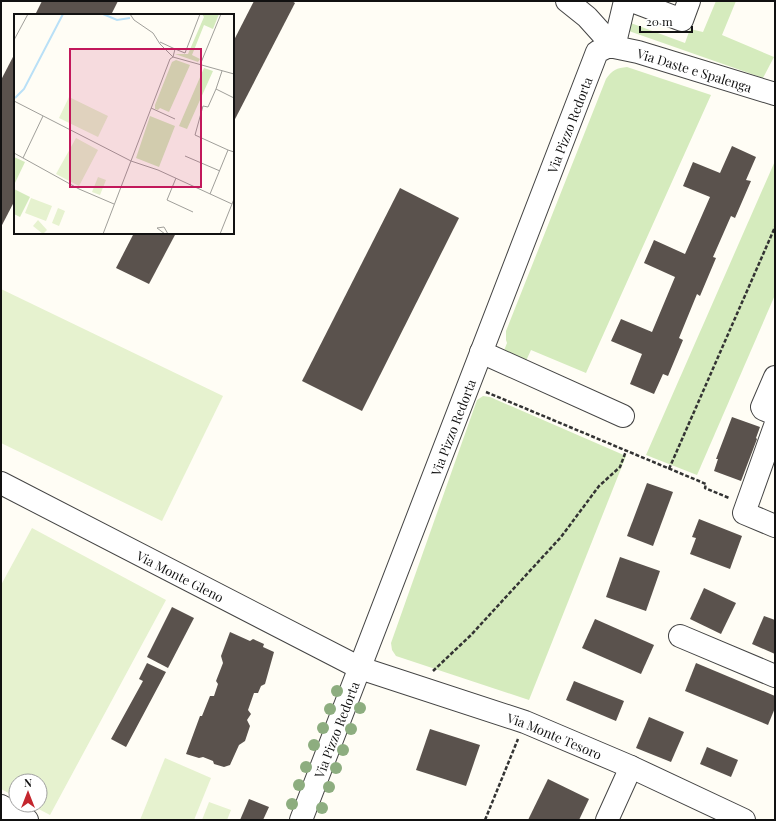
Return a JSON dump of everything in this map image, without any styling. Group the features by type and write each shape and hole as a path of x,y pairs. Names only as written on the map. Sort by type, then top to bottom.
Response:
{"street":[{"path":"567,1 587,17 614,47"},
{"path":"614,47 625,1"},
{"path":"632,1 682,20 689,1"},
{"name":"Via Daste e Spalenga","path":"614,47 638,52 775,93"},
{"name":"Via Pizzo Redorta","path":"301,820 594,59 597,52 602,49 614,47"},
{"path":"481,352 623,416"},
{"path":"775,377 762,407 763,409 775,414"},
{"path":"775,426 744,513 775,526"},
{"name":"Via Monte Gleno","path":"1,483 360,668"},
{"path":"680,636 775,676"},
{"name":"Via Monte Tesoro","path":"360,668 525,722 632,767 744,820"},
{"path":"607,820 632,767"},
{"path":"1,806 27,820"}],"path":[{"path":"669,469 775,227"},
{"path":"469,385 706,484 705,488 746,505"},
{"path":"421,688 434,670 472,636 561,537 599,486 620,467 626,451"},
{"path":"485,820 525,722"}],"green space":[{"path":"716,1 736,1 722,35 774,57 763,78 626,30 628,22 685,43 690,29 703,32"},
{"path":"627,67 711,95 586,373 531,350 525,363 503,353 507,343 506,331 606,79 610,73 615,70"},
{"path":"775,161 775,295 697,475 646,455"},
{"path":"1,289 223,396 162,521 1,443"},
{"path":"483,396 490,397 626,456 529,700 396,656 392,650 391,643 477,400"},
{"path":"32,528 166,600 50,815 46,813 48,813 48,773 8,773 8,793 1,789 1,585"},
{"path":"165,758 211,778 194,820 140,820"},
{"path":"209,802 231,810 227,820 202,820"}],"building":[{"path":"42,1 118,1 112,14 36,14"},
{"path":"254,1 292,1 295,3 234,121 234,40"},
{"path":"14,55 14,202 1,227 1,80"},
{"path":"732,146 756,157 746,180 751,181 735,218 731,216 713,257 716,258 700,296 697,294 679,338 683,340 668,376 663,374 654,394 630,384 642,354 611,341 621,319 652,332 675,277 644,263 654,240 685,254 710,197 683,186 693,162 720,173"},
{"path":"400,188 459,218 362,411 302,381"},
{"path":"133,234 175,234 149,284 116,268"},
{"path":"732,417 760,427 741,481 714,471 718,459 716,459"},
{"path":"647,483 673,492 653,546 627,536"},
{"path":"699,519 742,536 730,569 690,554 696,538 692,537"},
{"path":"620,557 660,571 646,611 606,597"},
{"path":"704,588 736,603 721,634 690,619"},
{"path":"172,607 194,618 168,668 147,657"},
{"path":"764,616 775,620 775,654 752,644"},
{"path":"595,619 654,645 641,674 582,648"},
{"path":"230,632 250,641 253,639 264,644 263,647 274,652 265,684 261,686 258,693 254,693 248,710 251,714 247,720 250,726 245,741 239,745 230,765 224,767 214,764 213,761 203,757 199,758 186,754 200,716 202,716 210,696 214,696 218,684 216,681 223,663 221,656"},
{"path":"147,663 166,672 126,747 111,739 143,681 139,679"},
{"path":"696,663 775,696 775,708 768,725 685,691"},
{"path":"574,681 624,701 616,721 566,700"},
{"path":"649,717 684,732 671,762 636,748"},
{"path":"430,729 480,745 466,786 416,770"},
{"path":"707,747 738,760 731,777 700,764"},
{"path":"548,779 589,799 579,820 528,820"},
{"path":"249,799 269,807 263,820 240,820"}]}
